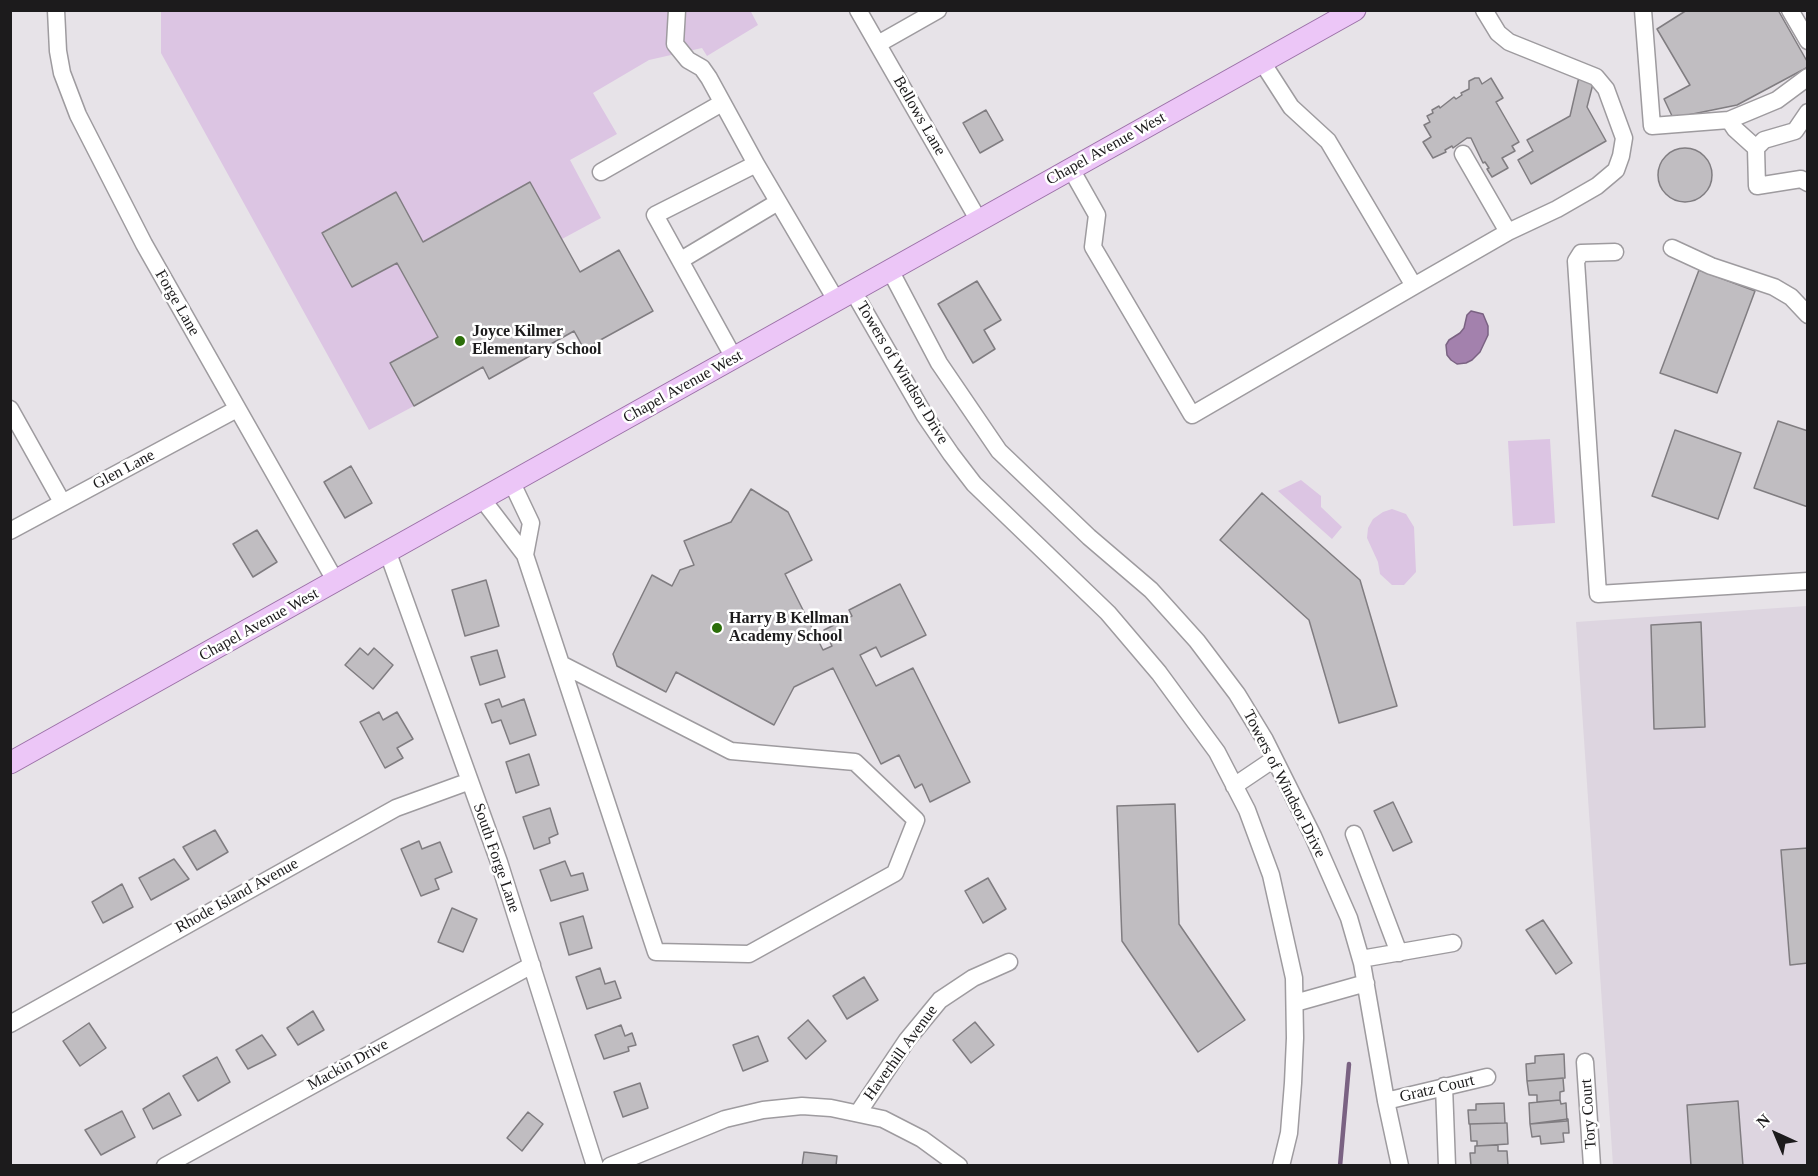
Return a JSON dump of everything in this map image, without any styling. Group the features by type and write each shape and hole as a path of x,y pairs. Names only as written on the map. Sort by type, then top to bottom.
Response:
{"main road":[{"name":"Chapel Avenue West","path":"10,763 1355,10"}],"street":[{"name":"Forge Lane","path":"56,10 58,51 62,73 78,115 144,244 336,582"},
{"name":"Towers of Windsor Drive","path":"676,10 675,44 688,60 702,68 709,78 778,202 955,459 974,484 1116,621 1159,673 1217,752 1247,810 1272,875 1294,978 1295,1038 1289,1133 1281,1166"},
{"name":"Bellows Lane","path":"858,10 979,221"},
{"path":"878,44 938,10"},
{"path":"1071,169 1097,215 1093,247 1192,415 1508,232 1557,209 1597,186 1616,170 1624,138 1606,89 1596,77 1509,42 1498,33 1484,10"},
{"path":"1643,10 1652,126 1729,120 1777,100 1808,77"},
{"path":"1790,10 1808,40"},
{"path":"1262,62 1291,107 1328,141 1414,286"},
{"path":"602,172 722,103"},
{"path":"1756,148 1764,140 1795,131 1808,112"},
{"path":"1729,120 1735,129 1756,148 1757,186 1804,181"},
{"path":"1463,154 1508,232"},
{"path":"735,358 655,215 756,164"},
{"path":"681,260 778,202"},
{"path":"1672,248 1711,266 1774,287 1791,297 1808,315"},
{"path":"1615,252 1581,253 1576,261 1598,594 1808,581"},
{"name":"Towers of Windsor Drive","path":"890,270 939,363 999,451 1089,537 1151,590 1197,641 1237,694 1274,759 1313,836 1349,918 1366,983 1386,1101 1400,1166"},
{"path":"10,409 62,502"},
{"name":"Glen Lane","path":"10,531 237,409"},
{"path":"512,483 531,523 525,555"},
{"path":"483,500 525,555 656,952 749,954 895,873 915,820 855,762 731,751 561,664"},
{"name":"South Forge Lane","path":"388,553 499,862 595,1166"},
{"path":"1234,786 1274,759"},
{"name":"Rhode Island Avenue","path":"10,1024 396,808 470,781"},
{"path":"1354,834 1399,953"},
{"path":"1361,959 1453,943"},
{"name":"Haverhill Avenue","path":"858,1113 907,1040 940,1000 973,978 1009,962"},
{"name":"Mackin Drive","path":"165,1166 532,965"},
{"path":"1295,1003 1366,983"},
{"name":"Tory Court","path":"1585,1062 1592,1166"},
{"name":"Gratz Court","path":"1386,1101 1487,1077"},
{"path":"1444,1086 1447,1166"},
{"path":"610,1166 725,1119 763,1110 802,1106 831,1108 883,1119 922,1139 959,1166"}],"shaded area":[{"path":"750,10 758,25 707,56 702,48 649,60 593,93 617,134 570,160 601,218 562,239 530,182 423,242 395,193 323,234 352,287 397,263 438,337 390,363 414,406 369,430 161,53 161,11"},
{"path":"1471,311 1483,314 1488,326 1488,335 1480,352 1472,360 1457,364 1447,355 1446,345 1464,328 1467,315"},
{"path":"1550,439 1555,523 1513,526 1508,441"},
{"path":"1301,480 1321,496 1321,507 1342,527 1332,539 1278,491"},
{"path":"1392,509 1406,514 1414,527 1416,572 1404,585 1392,585 1380,574 1378,562 1367,538 1368,528 1373,519"},
{"path":"1807,606 1807,1165 1613,1165 1576,622"}],"building":[{"path":"1687,10 1778,10 1808,63 1808,67 1737,105 1673,118 1664,99 1690,85 1657,29"},
{"path":"1579,77 1594,80 1587,107 1606,141 1531,184 1518,160 1533,151 1527,140 1570,116"},
{"path":"1479,78 1482,84 1491,78 1503,98 1496,102 1519,142 1512,146 1515,151 1502,158 1508,168 1492,177 1471,138 1467,138 1433,158 1423,142 1431,137 1424,125 1430,122 1427,116 1433,113 1432,110 1462,95 1461,93 1469,89 1469,81"},
{"path":"986,110 1003,140 980,153 963,123"},
{"path":"1680,148 1690,148 1700,152 1708,160 1712,175 1708,190 1700,198 1690,202 1680,202 1670,198 1662,190 1658,180 1658,170 1662,160 1670,152"},
{"path":"530,182 580,272 619,250 653,311 584,349 574,331 489,379 483,367 414,406 390,363 438,337 397,263 352,287 322,233 396,192 423,242"},
{"path":"1699,270 1755,291 1717,393 1660,373"},
{"path":"977,281 1001,320 984,330 995,349 973,363 938,304"},
{"path":"1778,421 1808,431 1808,507 1754,488"},
{"path":"1675,430 1741,453 1718,519 1652,496"},
{"path":"351,466 372,503 345,518 324,482"},
{"path":"751,489 788,512 812,560 785,574 823,650 832,646 824,630 852,616 849,610 900,584 926,635 881,657 876,647 860,655 876,686 913,668 970,782 930,802 922,784 915,788 899,755 881,764 833,668 794,687 774,725 676,672 666,692 617,666 613,654 652,575 672,586 680,570 694,565 684,541 731,522"},
{"path":"1262,493 1360,580 1397,706 1339,723 1309,620 1220,540"},
{"path":"257,530 277,562 253,577 233,544"},
{"path":"486,580 499,626 465,636 452,590"},
{"path":"1701,622 1705,727 1654,729 1651,625"},
{"path":"360,648 368,655 374,648 393,665 373,689 345,665"},
{"path":"497,650 505,677 480,685 471,657"},
{"path":"499,699 502,707 524,699 536,735 510,744 501,720 492,723 485,704"},
{"path":"379,712 383,720 397,712 413,739 397,748 403,758 385,768 360,722"},
{"path":"529,754 539,785 516,793 506,762"},
{"path":"1393,802 1412,842 1393,851 1374,811"},
{"path":"1175,804 1179,924 1245,1020 1198,1052 1122,941 1117,806"},
{"path":"550,808 558,834 549,838 550,843 534,849 523,817"},
{"path":"215,830 228,852 197,870 183,847"},
{"path":"419,841 422,849 440,842 452,872 435,879 439,889 421,896 401,849"},
{"path":"1808,848 1808,963 1790,965 1781,850"},
{"path":"174,859 189,879 151,900 139,878"},
{"path":"565,861 571,876 583,873 588,890 551,901 540,870"},
{"path":"988,878 1006,909 983,923 965,891"},
{"path":"122,884 133,907 103,923 92,902"},
{"path":"452,908 477,919 463,952 438,942"},
{"path":"583,916 592,948 569,955 560,923"},
{"path":"1543,920 1572,963 1556,974 1526,930"},
{"path":"600,968 605,984 615,981 621,998 587,1009 576,977"},
{"path":"864,977 878,1000 847,1019 833,996"},
{"path":"313,1011 324,1030 298,1045 287,1028"},
{"path":"808,1020 826,1041 806,1059 788,1038"},
{"path":"975,1022 994,1045 971,1063 953,1040"},
{"path":"89,1023 106,1048 80,1066 63,1041"},
{"path":"621,1025 625,1036 632,1033 636,1045 628,1047 629,1051 604,1059 595,1035"},
{"path":"262,1035 276,1055 248,1069 236,1050"},
{"path":"758,1036 768,1061 743,1071 733,1045"},
{"path":"1564,1054 1565,1078 1527,1081 1526,1064 1535,1063 1535,1056"},
{"path":"217,1057 230,1082 198,1101 183,1076"},
{"path":"1563,1078 1564,1091 1560,1092 1560,1100 1537,1102 1537,1095 1529,1095 1527,1081"},
{"path":"640,1083 648,1108 623,1117 614,1092"},
{"path":"169,1093 181,1115 153,1129 143,1109"},
{"path":"1560,1100 1561,1104 1566,1103 1567,1121 1530,1124 1529,1103"},
{"path":"1738,1101 1743,1166 1691,1166 1687,1105"},
{"path":"1504,1103 1505,1123 1469,1124 1468,1110 1476,1110 1476,1104"},
{"path":"122,1111 135,1137 101,1155 85,1130"},
{"path":"528,1112 543,1124 522,1151 507,1138"},
{"path":"1568,1119 1569,1133 1563,1133 1564,1142 1541,1144 1540,1136 1532,1137 1530,1124"},
{"path":"1507,1123 1508,1144 1477,1146 1477,1141 1471,1141 1470,1124"},
{"path":"1498,1145 1498,1151 1507,1151 1508,1166 1471,1166 1470,1153 1475,1153 1475,1146"},
{"path":"804,1152 837,1156 836,1166 802,1166"}],"waterway":[{"path":"1340,1166 1349,1064"}],"place":[{"name":"Joyce Kilmer Elementary School","path":"460,341"},
{"name":"Harry B Kellman Academy School","path":"717,628"}]}
